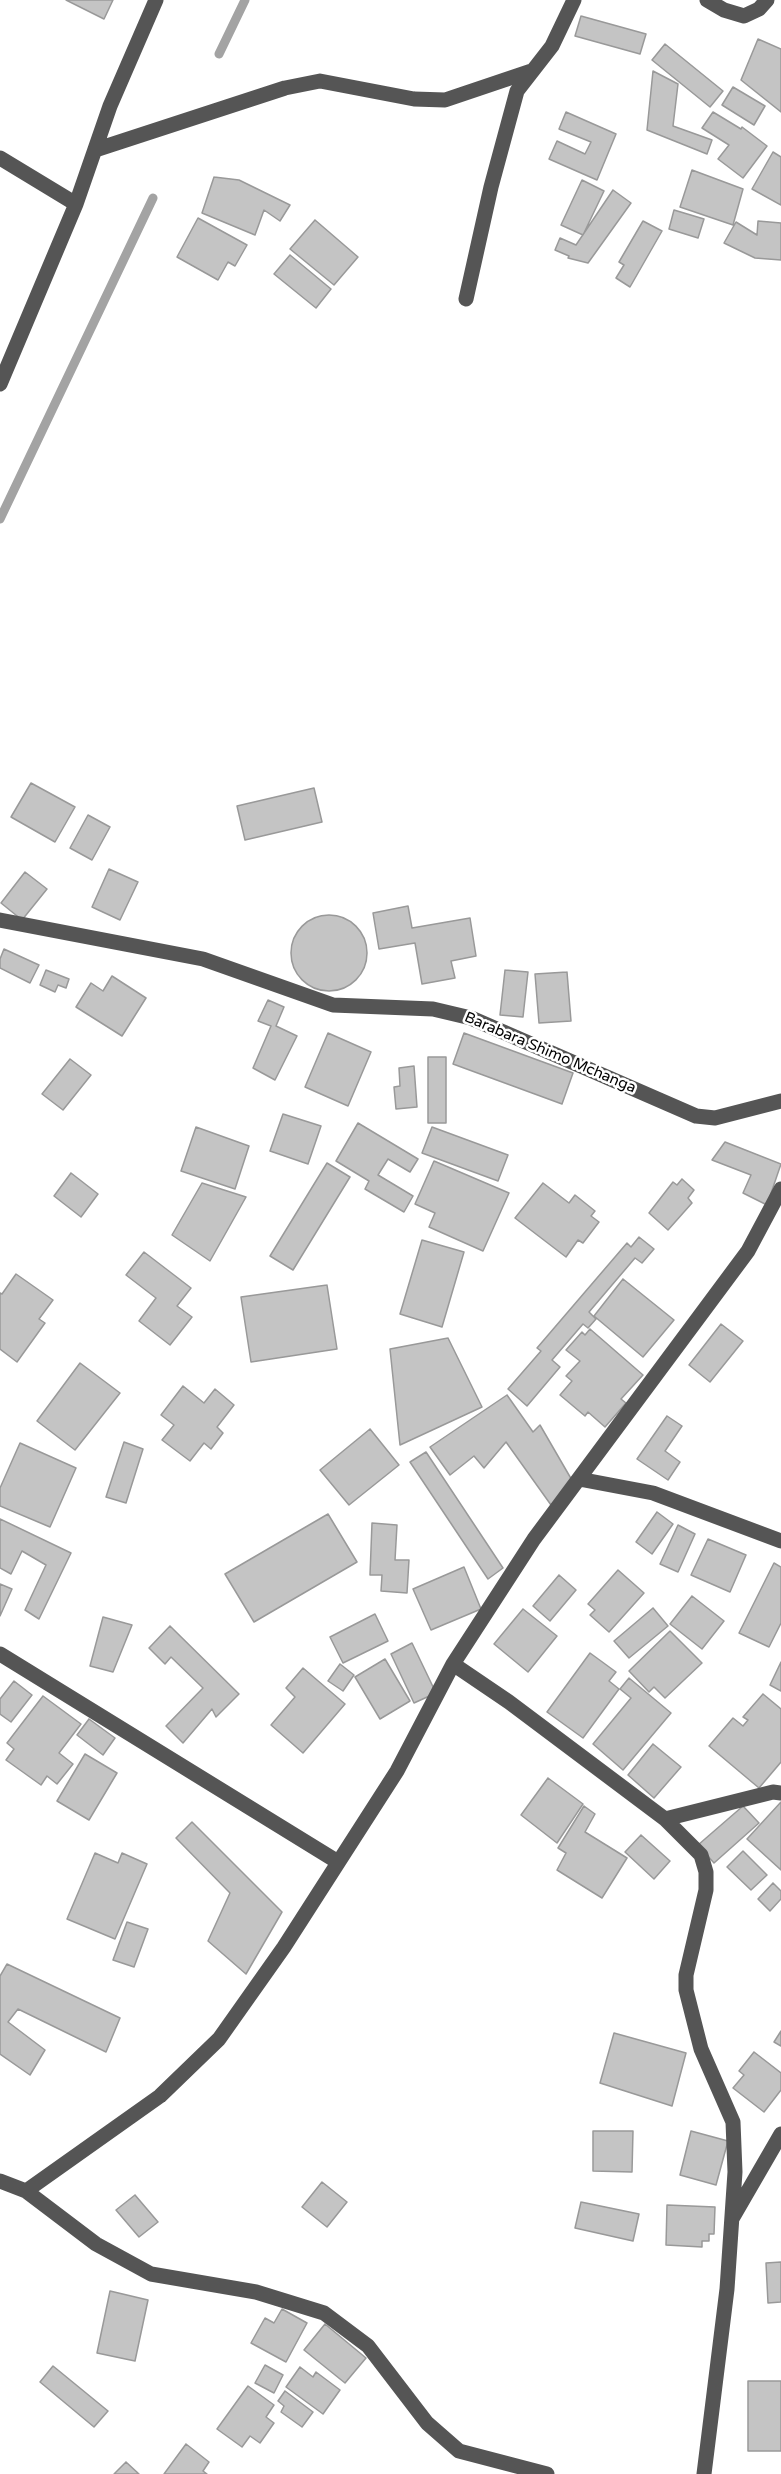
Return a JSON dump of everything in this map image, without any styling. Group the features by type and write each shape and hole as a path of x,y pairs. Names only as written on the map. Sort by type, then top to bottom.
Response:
{"street":[{"path":"0,384 76,204 110,106 156,0"},
{"path":"466,298 491,187 517,91 552,46 574,0"},
{"path":"707,0 724,10 744,16 759,9 767,0"},
{"path":"95,150 285,88 320,81 414,99 445,100 531,71"},
{"path":"0,158 76,204"},
{"name":"Barabara Shimo Mchanga","path":"0,920 203,959 333,1005 433,1009 471,1018 696,1116 715,1118 781,1101"},
{"path":"26,2191 160,2096 219,2038 284,1947 397,1771 453,1664 534,1539 748,1251 781,1189"},
{"path":"579,1479 653,1493 781,1541"},
{"path":"0,1654 338,1862"},
{"path":"453,1664 509,1702 665,1819 701,1855 706,1872 706,1890 686,1975 686,1990 700,2049 733,2122 735,2172 728,2289 704,2474"},
{"path":"665,1819 773,1792 781,1793"},
{"path":"732,2219 781,2134"},
{"path":"0,2181 26,2191 96,2244 151,2274 256,2292 324,2313 368,2346 428,2423 459,2451 546,2474"}],"building":[{"path":"66,0 113,0 104,19"},
{"path":"581,16 646,34 640,54 575,36"},
{"path":"758,39 781,49 781,112 741,80"},
{"path":"665,44 723,91 710,107 652,60"},
{"path":"653,71 678,84 673,126 712,140 707,154 647,130"},
{"path":"733,87 765,106 754,125 722,105"},
{"path":"566,112 616,134 597,180 549,159 557,141 585,154 591,142 559,129"},
{"path":"713,112 741,129 742,127 767,146 743,178 718,159 729,145 702,128"},
{"path":"773,152 781,157 781,205 752,189"},
{"path":"692,170 743,189 733,225 680,207"},
{"path":"214,177 239,180 290,205 280,221 264,210 255,235 202,213"},
{"path":"582,180 604,191 583,235 561,225"},
{"path":"613,190 631,203 588,263 568,258 569,256 555,250 560,238 576,245"},
{"path":"674,210 704,219 698,238 669,229"},
{"path":"198,218 247,245 235,266 228,262 218,280 177,257"},
{"path":"315,220 358,257 334,285 290,249"},
{"path":"643,221 662,231 630,287 616,278 624,265 619,262"},
{"path":"758,221 781,223 781,260 755,258 724,243 736,222 757,235"},
{"path":"290,255 331,289 316,308 274,274"},
{"path":"31,783 75,807 55,842 11,817"},
{"path":"314,788 322,822 245,840 237,806"},
{"path":"88,815 110,827 92,860 70,848"},
{"path":"109,869 138,882 120,920 92,907"},
{"path":"25,872 47,889 22,920 1,903"},
{"path":"408,906 412,928 470,918 476,956 451,961 455,978 422,984 415,943 379,949 373,913"},
{"path":"329,915 343,918 356,926 364,939 367,953 364,967 356,980 343,988 329,991 315,988 302,980 294,967 291,953 294,939 302,926 315,918"},
{"path":"4,949 39,965 30,983 0,968 0,959"},
{"path":"46,970 69,979 66,988 58,985 55,992 40,985"},
{"path":"505,970 528,972 523,1017 500,1015"},
{"path":"567,972 571,1021 539,1023 535,974"},
{"path":"112,976 146,998 122,1036 76,1007 91,983 103,991"},
{"path":"268,1000 284,1007 276,1026 297,1036 275,1080 253,1068 271,1026 258,1021"},
{"path":"328,1033 371,1052 348,1106 305,1087"},
{"path":"464,1033 573,1073 562,1104 453,1064"},
{"path":"428,1057 446,1057 446,1123 428,1123"},
{"path":"70,1059 91,1075 63,1110 42,1094"},
{"path":"414,1066 417,1107 396,1109 394,1087 400,1086 399,1068"},
{"path":"283,1114 321,1126 308,1164 270,1151"},
{"path":"358,1123 418,1159 410,1172 388,1159 378,1175 413,1196 404,1212 365,1189 369,1181 336,1161"},
{"path":"196,1127 249,1146 235,1189 181,1171"},
{"path":"432,1127 508,1155 498,1181 422,1153"},
{"path":"725,1142 781,1164 767,1205 743,1193 751,1175 712,1160"},
{"path":"434,1161 509,1193 483,1251 429,1227 435,1213 415,1204"},
{"path":"327,1163 350,1177 293,1270 270,1256"},
{"path":"71,1173 98,1194 81,1217 54,1196"},
{"path":"682,1179 694,1190 688,1198 692,1203 668,1230 649,1213 673,1182 677,1185"},
{"path":"202,1183 246,1197 210,1261 172,1235"},
{"path":"543,1183 569,1203 575,1195 595,1211 591,1216 599,1222 583,1243 578,1240 566,1257 515,1218"},
{"path":"639,1237 654,1249 642,1263 635,1258 589,1312 596,1319 588,1328 583,1324 552,1360 560,1367 527,1406 508,1389 541,1351 537,1348 627,1243 631,1247"},
{"path":"422,1240 464,1252 442,1327 400,1314"},
{"path":"144,1252 191,1288 177,1306 192,1317 170,1345 139,1321 156,1298 126,1275"},
{"path":"16,1274 53,1300 39,1319 45,1323 17,1362 0,1349 0,1293 2,1294"},
{"path":"623,1279 674,1320 643,1357 594,1316"},
{"path":"327,1285 337,1349 251,1362 241,1297"},
{"path":"721,1324 743,1341 710,1382 689,1365"},
{"path":"590,1329 643,1375 621,1399 626,1403 605,1427 588,1412 585,1416 560,1395 572,1381 566,1376 580,1361 566,1350 582,1332 585,1335"},
{"path":"448,1338 482,1407 400,1445 390,1349"},
{"path":"80,1363 120,1393 75,1450 37,1421"},
{"path":"183,1386 204,1403 215,1389 234,1405 217,1427 223,1433 211,1449 204,1443 190,1461 162,1440 174,1425 161,1415"},
{"path":"507,1395 533,1432 540,1425 573,1482 551,1505 506,1442 484,1468 474,1456 450,1475 430,1447"},
{"path":"667,1416 682,1426 665,1451 680,1462 668,1480 637,1459"},
{"path":"370,1429 399,1465 349,1505 320,1470"},
{"path":"124,1442 143,1449 126,1503 106,1497"},
{"path":"20,1443 76,1468 50,1527 0,1506 0,1488"},
{"path":"426,1452 503,1568 488,1579 410,1462"},
{"path":"657,1512 673,1524 652,1554 636,1542"},
{"path":"328,1514 357,1562 254,1622 225,1574"},
{"path":"0,1519 71,1553 39,1619 25,1610 46,1565 22,1551 11,1574 0,1568"},
{"path":"372,1523 397,1525 395,1560 409,1560 407,1593 381,1591 382,1575 370,1575"},
{"path":"678,1525 695,1534 678,1572 660,1564"},
{"path":"708,1539 746,1555 730,1592 691,1575"},
{"path":"774,1563 781,1567 781,1623 769,1647 739,1633"},
{"path":"464,1567 481,1609 431,1630 413,1589"},
{"path":"618,1570 644,1593 609,1632 590,1615 595,1610 588,1604"},
{"path":"559,1575 576,1590 550,1621 533,1606"},
{"path":"0,1584 12,1589 0,1616"},
{"path":"692,1596 724,1621 702,1649 670,1624"},
{"path":"653,1608 668,1626 629,1658 614,1641"},
{"path":"523,1609 557,1636 528,1672 494,1644"},
{"path":"375,1614 388,1641 343,1663 330,1637"},
{"path":"103,1617 132,1625 113,1672 90,1666"},
{"path":"170,1626 239,1694 216,1717 212,1709 183,1743 166,1726 203,1688 171,1657 165,1664 149,1648"},
{"path":"670,1631 702,1663 665,1698 654,1687 649,1692 629,1671"},
{"path":"412,1643 436,1693 414,1703 391,1654"},
{"path":"590,1653 616,1672 609,1681 619,1689 583,1738 547,1712"},
{"path":"385,1659 410,1701 380,1719 355,1677"},
{"path":"781,1662 781,1691 770,1685"},
{"path":"340,1664 354,1675 343,1691 328,1681"},
{"path":"303,1668 345,1704 303,1753 271,1725 295,1697 286,1688"},
{"path":"629,1678 671,1713 623,1770 593,1744 631,1698 620,1689"},
{"path":"14,1681 32,1695 11,1722 0,1714 0,1699"},
{"path":"763,1694 781,1709 781,1762 759,1788 709,1746 733,1718 743,1726 748,1720 743,1717"},
{"path":"43,1696 81,1724 59,1753 73,1764 57,1784 47,1776 41,1785 6,1760 14,1749 7,1743"},
{"path":"89,1719 115,1738 103,1755 77,1735"},
{"path":"653,1744 681,1767 654,1798 628,1775"},
{"path":"85,1754 117,1773 89,1820 57,1801"},
{"path":"548,1778 583,1804 557,1843 521,1815"},
{"path":"781,1802 781,1870 747,1839"},
{"path":"584,1806 595,1814 585,1832 627,1858 602,1898 557,1870 566,1853 558,1848"},
{"path":"743,1806 759,1823 714,1863 698,1845"},
{"path":"192,1822 282,1912 246,1974 208,1941 230,1893 176,1838"},
{"path":"641,1835 670,1861 654,1879 625,1852"},
{"path":"743,1851 767,1875 751,1890 727,1867"},
{"path":"95,1853 118,1863 122,1853 147,1864 115,1939 67,1919"},
{"path":"773,1883 781,1891 781,1899 770,1911 758,1899"},
{"path":"127,1922 148,1929 134,1967 113,1960"},
{"path":"7,1964 120,2018 106,2052 18,2009 8,2022 45,2050 30,2075 0,2054 0,1976"},
{"path":"781,2031 781,2046 774,2042"},
{"path":"614,2033 686,2053 672,2106 600,2083"},
{"path":"754,2052 781,2073 781,2090 764,2112 733,2088 744,2075 739,2071"},
{"path":"593,2131 633,2131 632,2172 593,2171"},
{"path":"691,2131 728,2141 716,2185 680,2175"},
{"path":"322,2182 347,2202 327,2227 302,2207"},
{"path":"135,2195 158,2222 139,2237 116,2210"},
{"path":"581,2202 639,2214 633,2241 575,2228"},
{"path":"667,2205 715,2207 714,2234 709,2234 709,2241 702,2241 702,2247 666,2245"},
{"path":"781,2262 781,2302 768,2303 766,2263"},
{"path":"110,2291 148,2300 135,2361 97,2353"},
{"path":"282,2309 307,2323 286,2362 251,2343 265,2318 274,2323"},
{"path":"325,2324 366,2358 345,2383 304,2350"},
{"path":"265,2365 283,2375 274,2393 255,2383"},
{"path":"53,2366 108,2411 94,2427 40,2382"},
{"path":"300,2367 313,2377 316,2372 340,2390 323,2414 286,2387"},
{"path":"748,2381 781,2381 781,2451 748,2451"},
{"path":"248,2386 274,2405 266,2417 274,2423 260,2443 250,2436 242,2447 217,2429"},
{"path":"285,2391 313,2412 302,2427 281,2412 284,2406 278,2401"},
{"path":"186,2444 209,2462 203,2471 207,2474 164,2474"},
{"path":"126,2462 139,2474 114,2474"}],"waterway":[{"path":"219,54 245,0"},
{"path":"0,519 153,198"}]}
